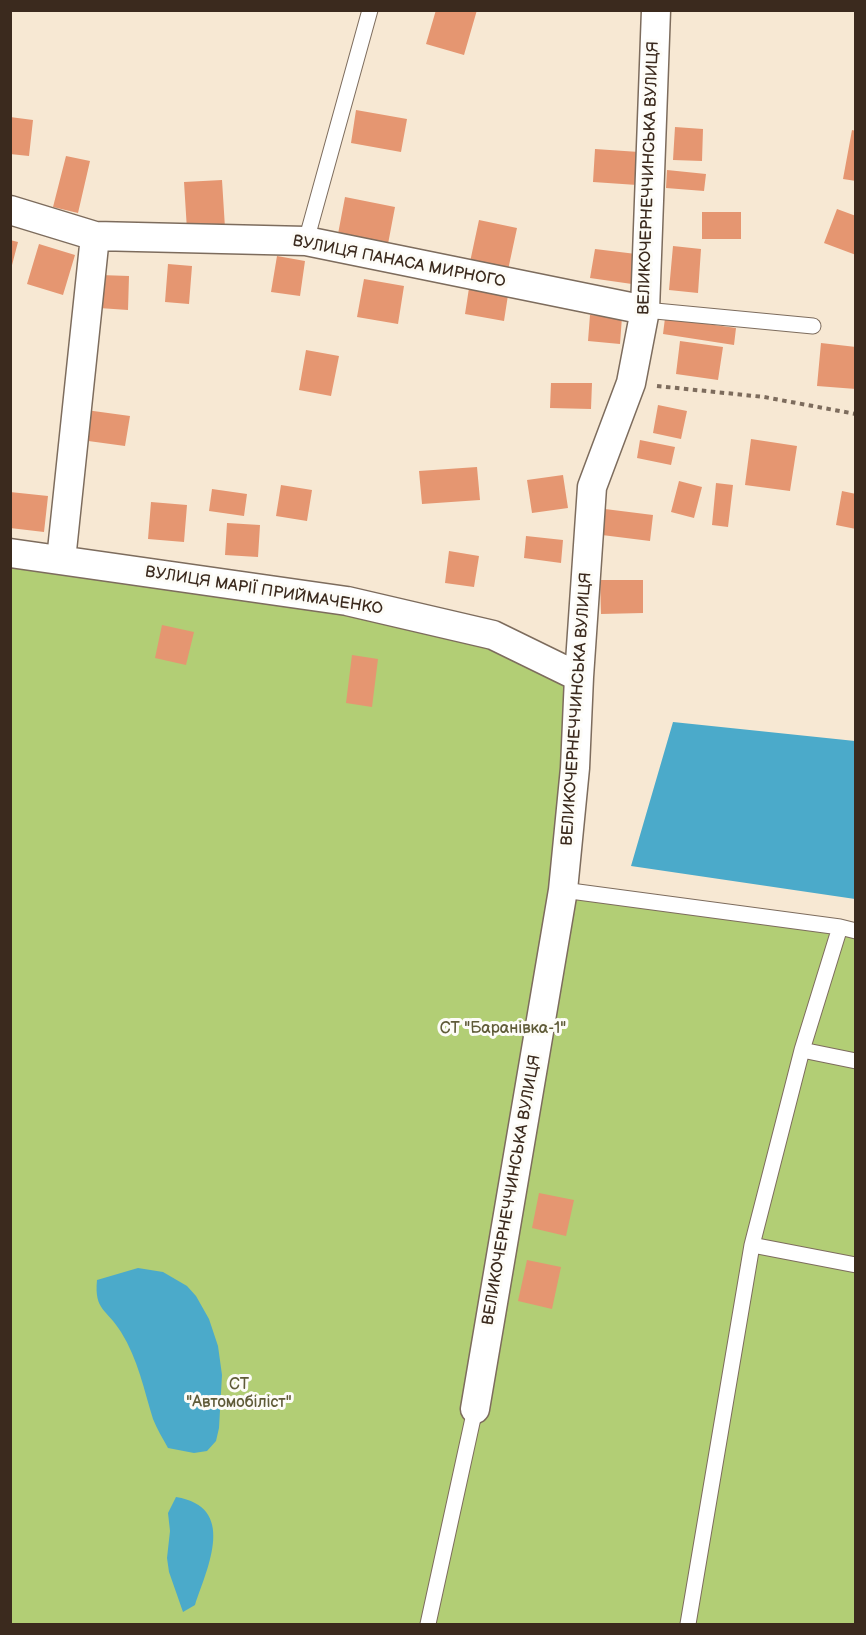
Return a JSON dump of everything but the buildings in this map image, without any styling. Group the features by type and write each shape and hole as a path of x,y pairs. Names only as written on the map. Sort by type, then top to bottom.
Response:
{"street":[{"name":"ВЕЛИКОЧЕРНЕЧЧИНСЬКА ВУЛИЦЯ","path":"475,1408 563,890 575,768 591,487 631,383 645,310 656,10"},
{"name":"ВУЛИЦЯ ПАНАСА МИРНОГО","path":"10,210 94,236 306,241 645,310"},
{"path":"62,560 94,236"},
{"name":"ВУЛИЦЯ МАРІЇ ПРИЙМАЧЕНКО","path":"10,553 347,601 493,635 579,677"}],"lane":[{"path":"306,241 370,10"},
{"path":"645,310 813,326"},
{"path":"563,890 840,927 855,931"},
{"path":"688,1624 752,1245 802,1050 840,927"},
{"path":"802,1050 855,1061"},
{"path":"752,1245 855,1265"},
{"path":"428,1624 475,1408"}],"path":[{"path":"631,383 764,397 855,414"}],"green space":[{"path":"11,553 347,601 579,677 563,890 855,931 855,1624 11,1624"}],"water":[{"path":"673,722 855,741 855,899 631,866"},
{"path":"138,1268 163,1272 187,1286 196,1296 209,1319 218,1346 222,1375 219,1428 216,1441 207,1451 194,1453 168,1448 153,1419 127,1342 100,1304 97,1280"},
{"path":"176,1497 195,1503 207,1513 212,1525 213,1540 211,1556 195,1605 183,1612 169,1572 167,1558 170,1531 168,1513"}],"park label":[{"name":"СТ \"Баранівка-1\"","path":"503,1029"},
{"name":"СТ \"Автомобіліст\"","path":"239,1394"}]}
